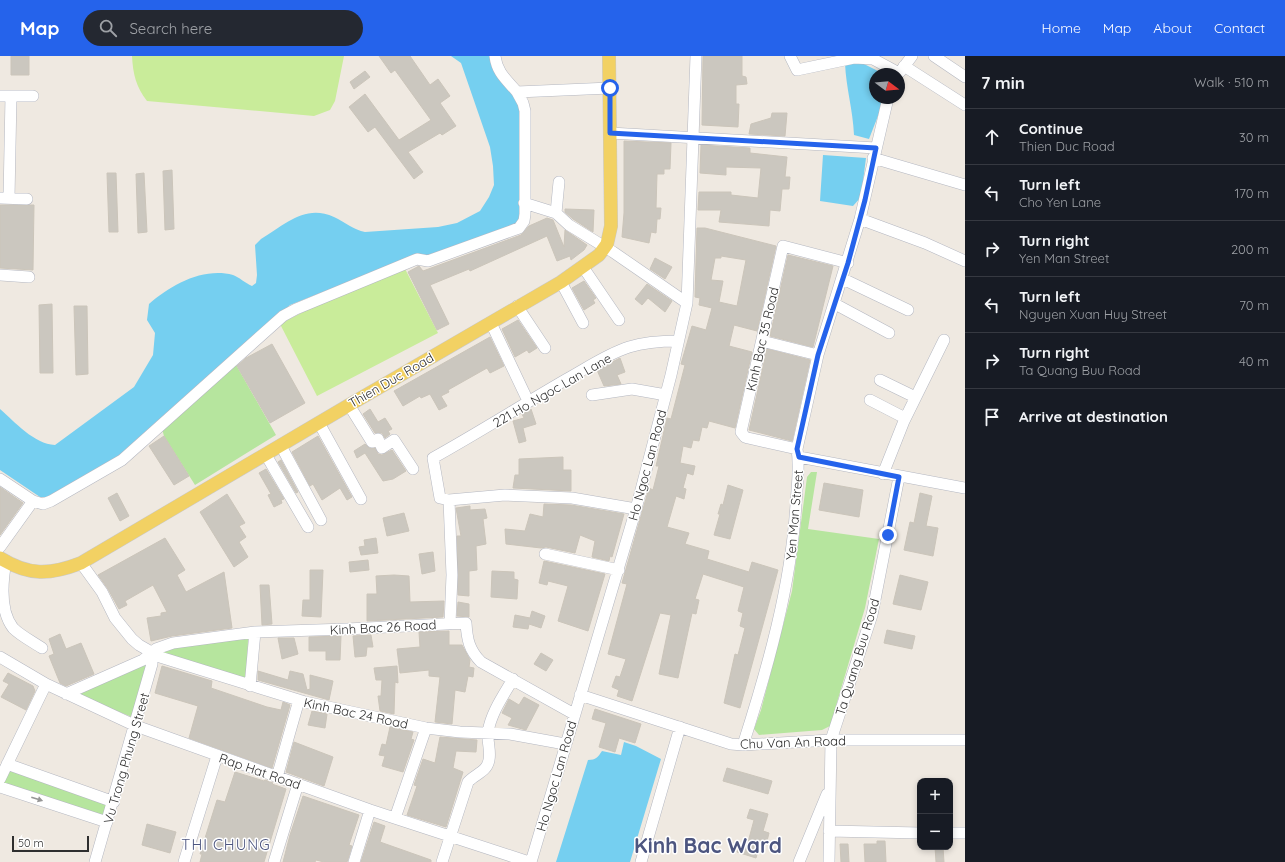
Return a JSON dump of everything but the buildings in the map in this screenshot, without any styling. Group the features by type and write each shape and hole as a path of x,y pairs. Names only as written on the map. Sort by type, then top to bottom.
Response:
{"main road":[{"name":"Thien Duc Road","path":"3,560 25,570 43,572 54,572 82,563 491,323 517,306 561,282 599,256 605,248 612,226 609,56"}],"street":[{"path":"0,479 33,501 43,504 51,501 122,460 269,328 289,313 417,259 428,262 519,228 525,218 525,111 523,103 517,92 503,79 494,56"},
{"name":"Ho Ngoc Lan Road","path":"530,862 636,509 666,395 687,303 696,56"},
{"path":"790,56 797,70 854,58 873,59 893,68"},
{"path":"902,68 912,56"},
{"path":"934,56 965,77"},
{"path":"905,74 965,105"},
{"path":"517,92 610,88"},
{"path":"27,199 4,198 5,96 34,96"},
{"name":"Yen Man Street","path":"744,745 776,626 788,574 795,524 798,453 818,355 848,263 860,219 886,104"},
{"path":"610,133 694,137 874,153 965,185"},
{"path":"556,213 559,182"},
{"path":"524,203 556,213 569,226 605,248 687,303"},
{"path":"860,219 925,243 965,261"},
{"name":"Kinh Bac 35 Road","path":"798,453 745,437 742,432 783,246 848,263"},
{"path":"583,267 619,320"},
{"path":"0,276 29,277"},
{"path":"843,279 908,310"},
{"path":"561,282 583,323"},
{"path":"834,304 889,333"},
{"path":"517,306 544,348"},
{"path":"491,323 528,401"},
{"path":"883,474 905,418 944,340"},
{"path":"762,341 818,355"},
{"name":"221 Ho Ngoc Lan Lane","path":"449,500 440,498 433,458 481,432 528,401 603,358 630,346 648,343 678,342"},
{"path":"880,380 915,397"},
{"path":"592,395 632,389 666,395"},
{"path":"870,400 905,418"},
{"path":"349,405 372,442 378,439 382,448 394,440 413,469"},
{"path":"319,423 361,498"},
{"path":"281,446 321,520"},
{"path":"798,453 883,474 965,488"},
{"path":"266,455 308,527"},
{"name":"Ta Quang Buu Road","path":"829,862 831,740 872,615 899,477"},
{"path":"450,624 452,575 449,500 505,495 572,498 636,509"},
{"path":"0,547 33,501"},
{"path":"545,554 618,570"},
{"path":"3,560 3,611 13,628 42,648"},
{"name":"Kinh Bac 24 Road","path":"82,563 102,592 115,618 132,639 152,653 184,666 299,700 426,728 460,732 510,734 565,744"},
{"name":"Kinh Bac 26 Road","path":"66,694 143,660 162,646 173,643 255,632 466,623 468,644 476,657 482,662 574,714"},
{"path":"250,686 255,632"},
{"name":"Vu Trong Phung Street","path":"95,862 136,726 152,664 152,653"},
{"name":"Rap Hat Road","path":"0,657 46,684 136,726 216,756 370,810 530,862"},
{"path":"442,862 468,782 473,777 483,772 489,761 488,732 493,715 513,679"},
{"path":"0,779 46,684"},
{"name":"Chu Van An Road","path":"580,695 731,744 744,745 831,740 965,740"},
{"path":"277,777 299,700"},
{"path":"641,862 680,727"},
{"path":"395,818 426,728"},
{"path":"184,862 216,756"},
{"path":"7,764 114,802"},
{"path":"274,862 298,784"},
{"path":"0,788 107,822"},
{"path":"799,862 830,788"},
{"path":"354,862 370,810"},
{"path":"829,831 917,832"},
{"path":"953,833 965,833"}],"green space":[{"path":"132,56 344,56 335,101 330,110 314,116 147,101 140,91 136,80"},
{"path":"401,261 438,333 317,396 280,324"},
{"path":"235,363 276,435 195,485 164,436 162,429"},
{"path":"811,472 817,472 808,529 879,539 865,608 830,726 822,730 759,735 754,729 761,710 792,591 807,477"},
{"path":"248,639 247,680 167,657 162,651 168,646"},
{"path":"147,663 132,717 74,694"},
{"path":"9,767 109,804 105,818 0,785"}],"water":[{"path":"451,56 492,56 521,106 519,226 366,275 290,305 223,367 127,451 48,497 40,497 0,470 0,409 32,437 47,444 55,445 134,387 153,355 155,333 147,320 149,304 177,284 188,279 210,273 233,275 252,286 256,283 257,275 255,245 261,239 287,222 305,214 324,214 334,217 353,228 365,232 438,227 457,223 480,211 489,197 494,185 490,147 461,63"},
{"path":"860,62 872,68 869,68 869,104 883,104 869,139 854,135 845,63"},
{"path":"823,155 866,158 861,197 853,206 820,201"},
{"path":"624,742 636,746 661,759 630,862 556,862 588,760 596,758 602,751 621,755"}],"district":[{"name":"THI CHUNG","path":"226,844"},
{"name":"Kinh Bac Ward","path":"708,845"}],"route":[{"path":"610,88 610,133 800,142 876,148 865,200 848,263 818,355 797,449 799,457 899,477 888,535"}]}
